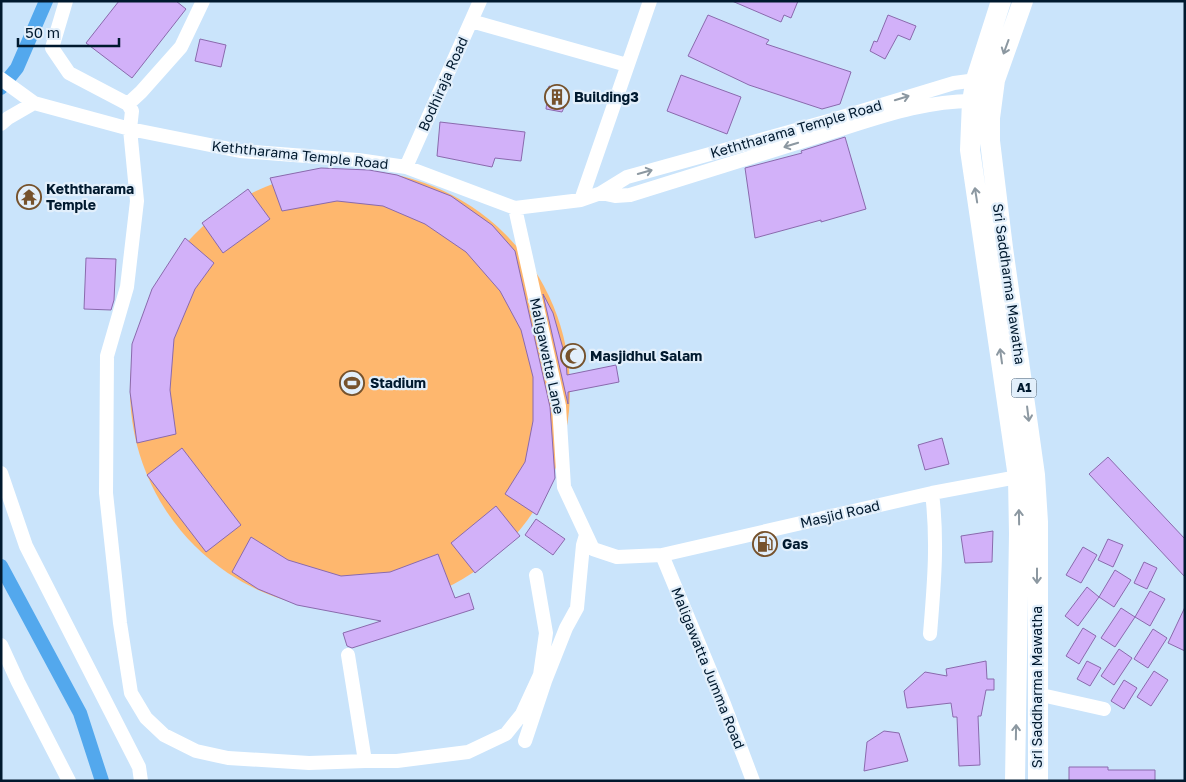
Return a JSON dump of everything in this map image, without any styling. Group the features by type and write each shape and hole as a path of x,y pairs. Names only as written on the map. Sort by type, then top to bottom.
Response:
{"highway":[{"name":"Sri Saddharma Mawatha","path":"1001,1 971,160 1018,477 1019,534 1015,781"},
{"name":"Sri Saddharma Mawatha","path":"985,79 1023,1"},
{"name":"Sri Saddharma Mawatha","path":"981,101 990,141 994,182 1036,475 1038,522 1038,781"}],"street":[{"path":"66,1 52,48 69,73 128,104 132,111 130,129 137,201 127,287 107,356 106,493 120,622 131,693 146,718 164,735 196,751 228,758 309,763 397,762 468,752 506,734 522,714 540,676 546,633 536,575"},
{"path":"128,104 142,92 181,47 203,1"},
{"name":"Bodhiraja Road","path":"406,167 480,1"},
{"path":"581,200 650,1"},
{"path":"472,21 627,65"},
{"name":"Keththarama Temple Road","path":"601,193 615,196 630,195 702,173 954,83 985,79"},
{"name":"Keththarama Temple Road","path":"1,80 34,103 130,129 240,151 358,160 406,167 515,208 581,200 601,193 627,177 700,156 834,125 926,105 981,101"},
{"path":"1,124 34,103"},
{"path":"700,156 702,173"},
{"name":"Maligawatta Lane","path":"515,208 559,406 564,487 593,550 617,557 662,555"},
{"path":"1,473 26,546 138,767 141,781"},
{"name":"Masjid Road","path":"662,555 932,493 1018,477"},
{"path":"930,634 936,560 936,526 932,493"},
{"path":"525,741 548,672 566,628 578,608 583,545 586,535"},
{"name":"Maligawatta Jumma Road","path":"662,555 724,704 753,781"},
{"path":"1,644 18,682 69,781"},
{"path":"348,655 366,761"},
{"path":"1037,694 1104,709"}],"shaded area":[{"path":"350,170 372,171 393,175 434,187 472,207 505,235 533,268 553,306 565,347 569,368 569,412 565,433 553,474 533,512 505,545 472,573 434,593 393,605 372,609 350,610 328,609 307,605 266,593 228,573 195,545 167,512 147,474 135,433 131,412 130,390 131,368 135,347 147,306 167,268 195,235 228,207 266,187 307,175 328,171"}],"building":[{"path":"119,1 176,1 186,9 132,78 86,43"},
{"path":"732,1 798,1 791,18 784,15 781,22"},
{"path":"708,15 769,40 766,44 851,72 840,104 822,109 749,85 688,56"},
{"path":"888,15 916,26 910,40 898,35 885,59 870,51 874,41 877,42"},
{"path":"200,39 226,45 221,67 195,61"},
{"path":"681,75 741,97 727,134 667,111"},
{"name":"Building3","path":"549,86 566,91 566,103 562,112 546,109"},
{"path":"440,122 525,132 521,161 495,158 492,167 437,156"},
{"path":"845,137 866,209 755,238 745,168 802,153 801,151"},
{"path":"321,168 369,170 397,175 451,196 492,225 515,251 550,407 555,478 537,515 505,494 525,462 533,421 533,377 521,330 500,291 466,252 425,224 383,206 337,201 282,211 270,178"},
{"path":"248,189 270,219 223,253 202,223"},
{"path":"185,238 214,263 195,289 174,339 170,390 176,434 137,443 130,392 132,344 152,289"},
{"path":"86,258 116,259 114,300 111,310 84,309"},
{"path":"543,294 553,313 566,359 567,375 616,365 619,382 568,392 568,404"},
{"path":"942,438 949,464 925,470 918,445"},
{"path":"182,448 241,525 206,552 147,475"},
{"path":"1108,457 1185,539 1185,577 1089,474"},
{"path":"496,506 520,536 475,573 451,543"},
{"path":"536,519 565,539 553,555 525,535"},
{"path":"993,531 992,562 965,563 961,536"},
{"path":"251,537 288,560 341,576 390,572 438,554 455,598 469,593 474,609 352,648 347,646 343,633 381,621 297,605 258,589 232,572"},
{"path":"1108,539 1123,545 1113,567 1098,560"},
{"path":"1083,547 1097,555 1081,583 1066,575"},
{"path":"1144,562 1157,568 1147,589 1134,583"},
{"path":"1115,570 1131,580 1114,607 1099,597"},
{"path":"1087,587 1099,597 1078,626 1065,616"},
{"path":"1150,591 1165,599 1150,626 1135,617"},
{"path":"1185,607 1185,651 1168,643"},
{"path":"1121,608 1135,617 1115,647 1101,638"},
{"path":"1083,628 1096,636 1079,664 1066,656"},
{"path":"1153,629 1167,638 1148,668 1134,659"},
{"path":"1119,649 1132,658 1114,685 1101,676"},
{"path":"986,661 987,679 994,679 994,690 986,690 981,716 978,716 980,765 959,766 957,717 953,717 951,703 907,708 904,691 925,672 947,676 946,669"},
{"path":"1087,661 1101,668 1090,686 1077,679"},
{"path":"1154,671 1168,680 1151,706 1137,697"},
{"path":"1124,680 1137,688 1124,709 1111,701"},
{"path":"884,731 899,733 908,761 864,771 867,742"},
{"path":"1069,767 1108,767 1108,770 1155,770 1155,781 1069,781"}],"waterway":[{"path":"1,88 17,68 46,1"},
{"path":"1,566 80,713 102,781"}],"place":[{"name":"Building3","path":"557,97"},
{"name":"Keththarama Temple","path":"29,197"},
{"name":"Masjidhul Salam","path":"573,356"},
{"name":"Stadium","path":"352,383"},
{"name":"Gas","path":"765,544"}]}
